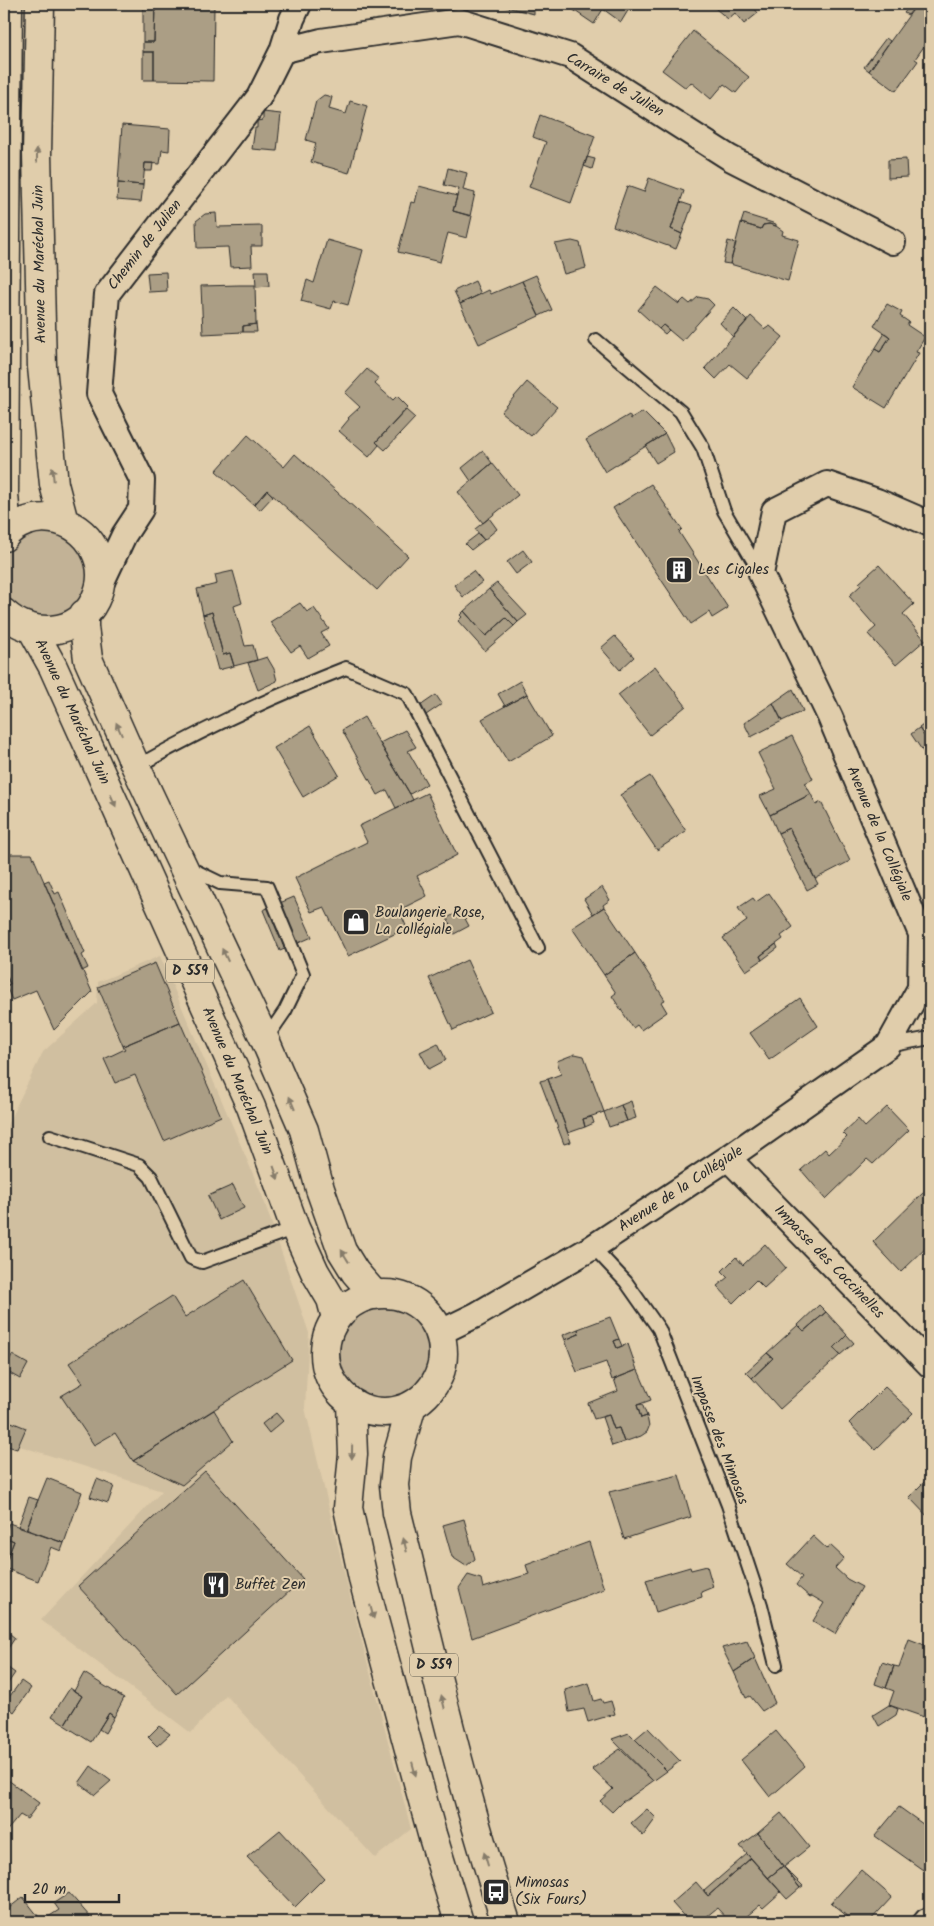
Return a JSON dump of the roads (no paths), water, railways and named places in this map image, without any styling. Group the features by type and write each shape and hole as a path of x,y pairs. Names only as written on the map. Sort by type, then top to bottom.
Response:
{"main road":[{"name":"Avenue du Maréchal Juin","path":"5,535 4,365 8,4"},
{"name":"Avenue du Maréchal Juin","path":"40,4 37,154 42,367 54,484 74,528 92,543 97,554 101,570 100,586"},
{"path":"5,535 19,524 34,519 50,518 74,528"},
{"path":"4,613 17,624 32,629 46,631 60,629 73,623 84,614 94,601 100,586"},
{"name":"D 559","path":"84,614 88,659 136,767 184,865 265,1040 304,1130 320,1188 342,1251 355,1272 375,1294"},
{"name":"Avenue du Maréchal Juin","path":"32,629 53,667 251,1107 295,1228 331,1298 336,1318"},
{"path":"375,1294 407,1299 421,1307 432,1319 439,1333 443,1353 439,1374 428,1392 412,1405 397,1411 381,1413 351,1404 337,1390 328,1373 324,1354 327,1335 336,1318 347,1307 360,1299 375,1294"},
{"name":"D 559","path":"351,1404 353,1454 348,1508 358,1555 404,1732 459,1922"},
{"name":"D 559","path":"412,1405 397,1457 394,1485 397,1513 458,1764 506,1922"}],"street":[{"name":"Chemin de Julien","path":"100,586 124,535 141,509 142,480 100,394 106,294 259,97 282,51 299,4"},
{"name":"Carraire de Julien","path":"282,51 330,39 460,21 570,56 730,158 894,242"},
{"path":"761,574 774,511 827,484 877,501 930,524"},
{"path":"74,528 99,538 124,535"},
{"name":"Avenue de la Collégiale","path":"439,1333 593,1247 728,1158 888,1046 920,988 921,934 830,717 761,574"},
{"name":"Impasse des Coccinelles","path":"728,1158 930,1365"}],"lane":[{"path":"596,340 680,412 703,448 724,511 761,574"},
{"path":"136,767 283,693 346,668 407,694 538,948"},
{"path":"184,865 220,883 267,886 303,974 285,1011 265,1040"},
{"path":"888,1046 930,1038"},
{"path":"50,1136 139,1165 151,1177 191,1258 202,1262 295,1228"},
{"name":"Impasse des Mimosas","path":"593,1247 626,1282 659,1329 728,1505 761,1605 776,1665"},
{"path":"918,1922 922,1916 930,1913"}],"place":[{"name":"Les Cigales","path":"679,570"},
{"name":"Boulangerie Rose, La collégiale","path":"356,922"},
{"name":"Buffet Zen","path":"216,1585"},
{"name":"Mimosas (Six Fours)","path":"496,1892"}]}
